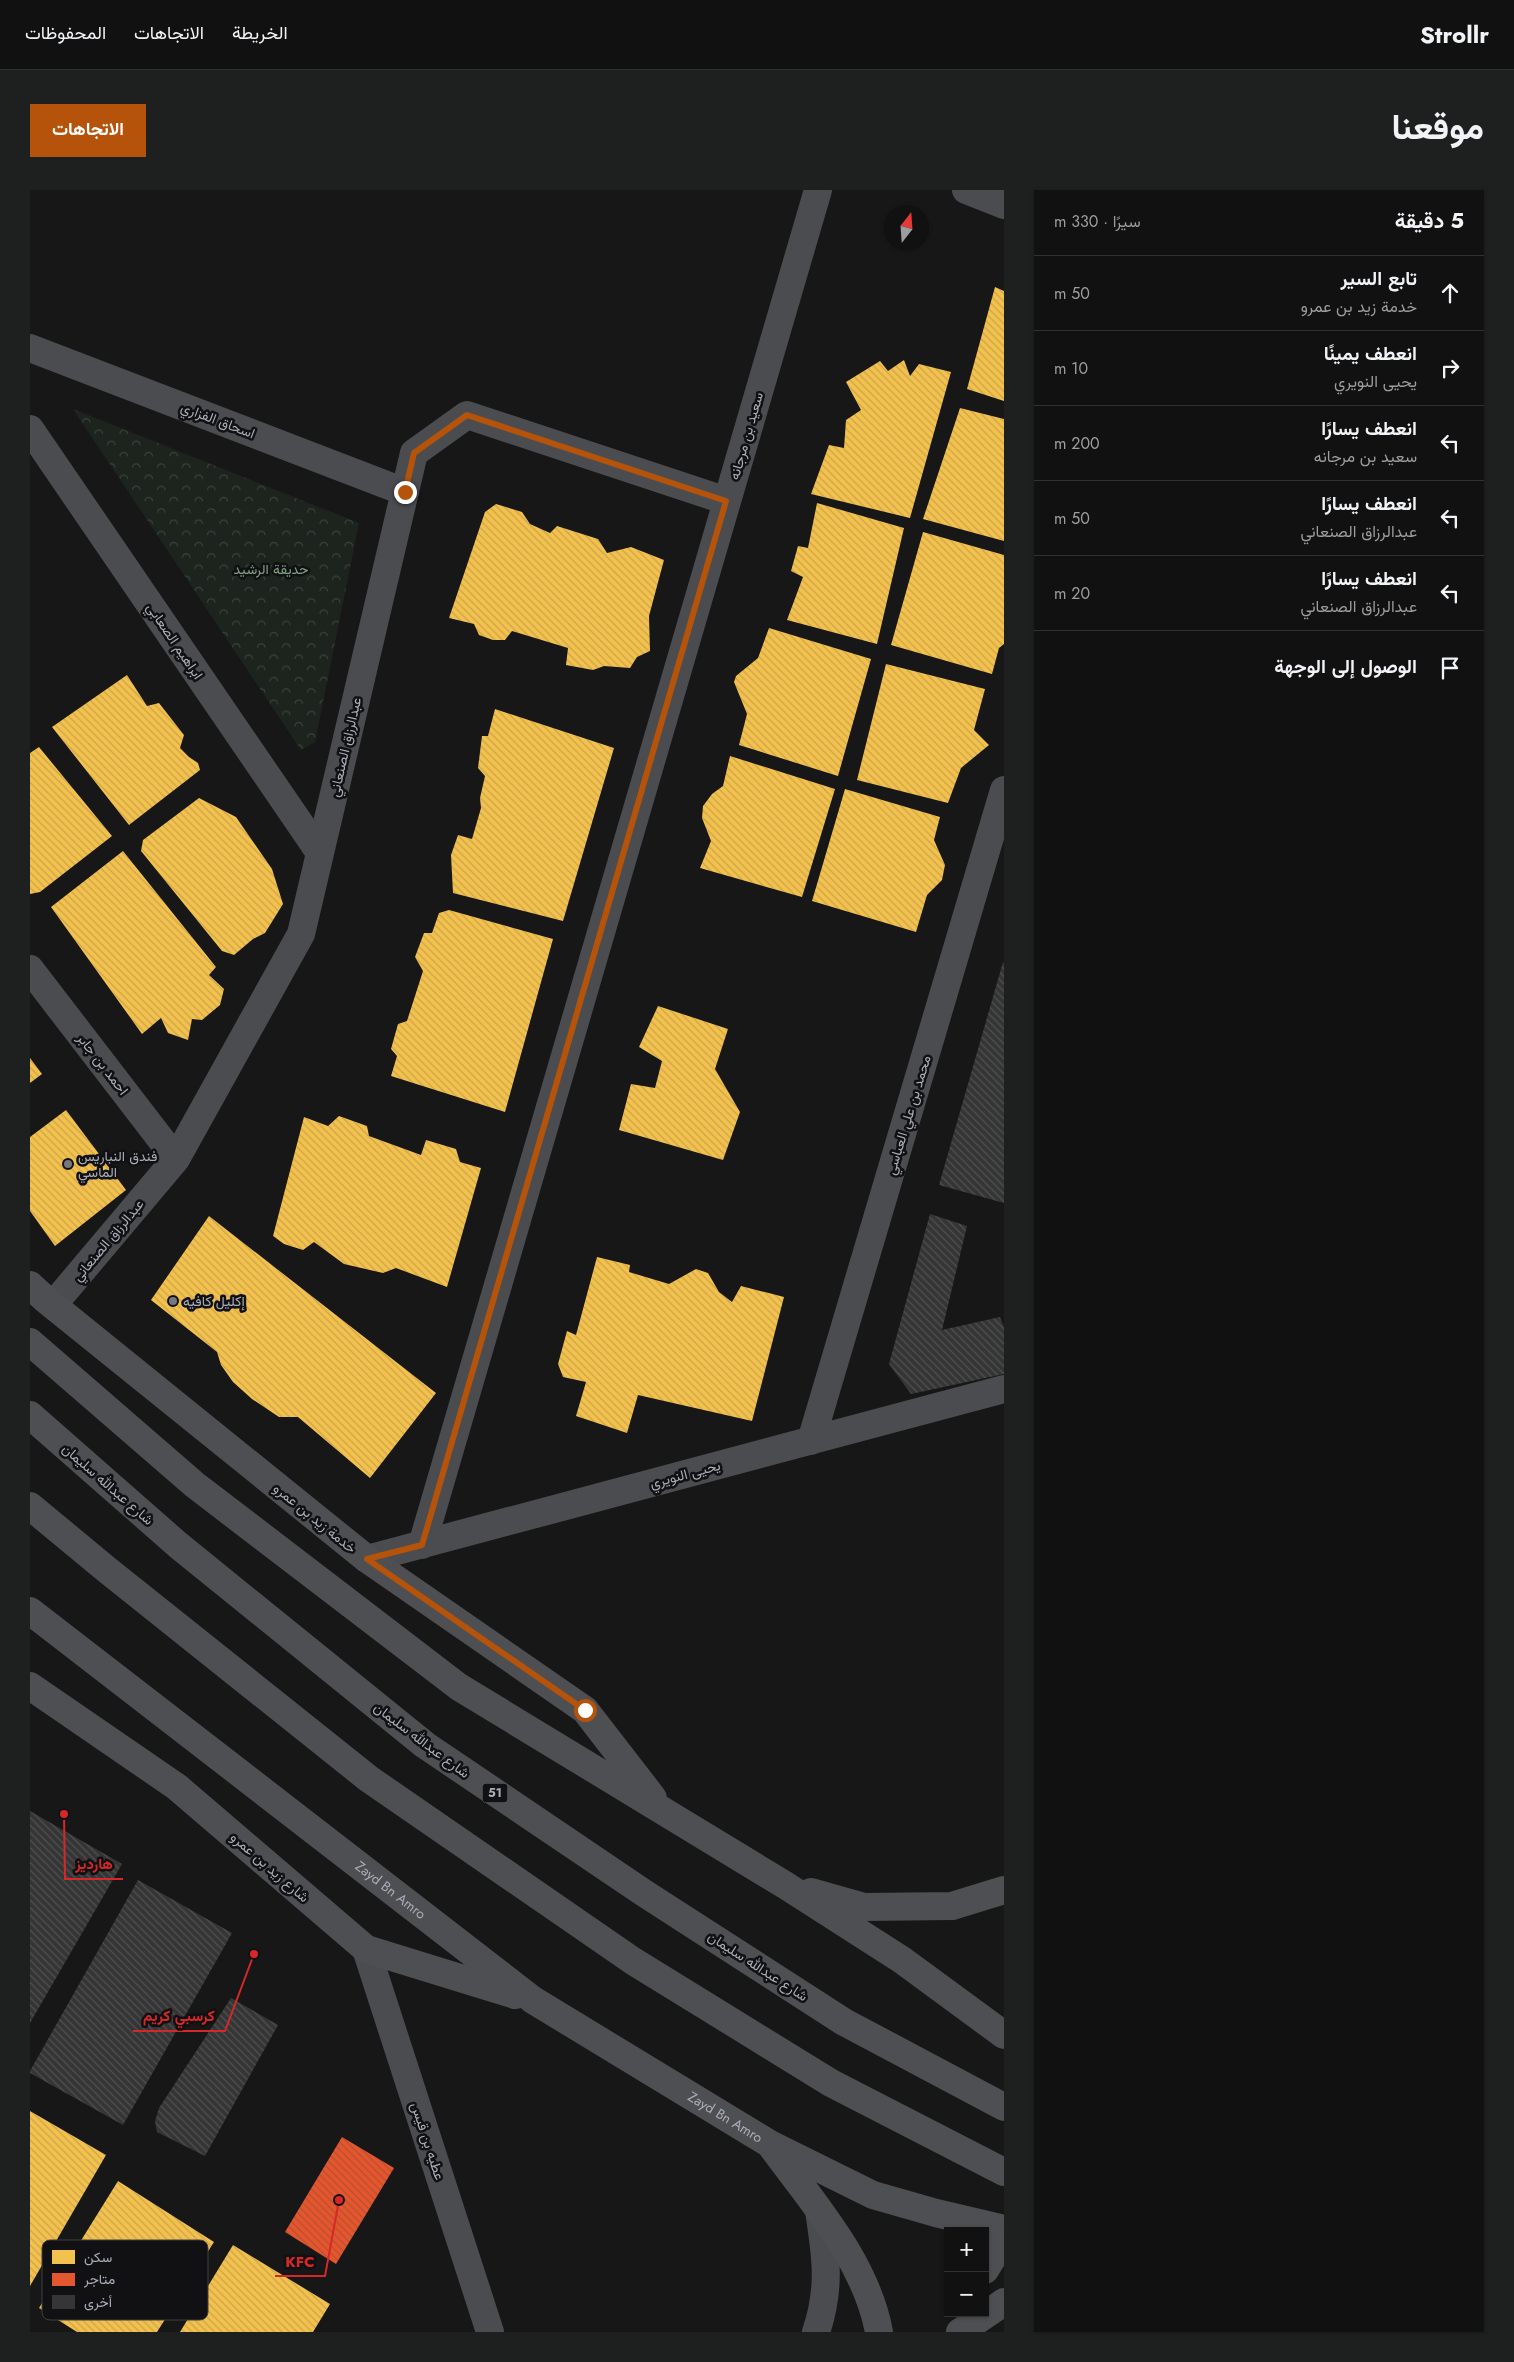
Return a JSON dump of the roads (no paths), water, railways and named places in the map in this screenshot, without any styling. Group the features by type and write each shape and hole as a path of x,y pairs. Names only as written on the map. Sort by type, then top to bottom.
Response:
{"main road":[{"name":"خدمة زيد بن عمرو","path":"30,1285 367,1559 585,1710 663,1811"},
{"path":"30,1342 195,1485 460,1687 902,1960 1004,2035"},
{"name":"شارع عبدالله سليمان","path":"30,1415 178,1545 425,1746 644,1893 844,2022 1004,2107"},
{"path":"30,1506 369,1779 633,1961 831,2083 1004,2172"},
{"name":"Zayd Bn Amro","path":"36,1624 533,2000 770,2144 873,2195 936,2213 1004,2229"},
{"name":"شارع زيد بن عمرو","path":"30,1686 177,1788 366,1949 533,2000"},
{"path":"785,1886 864,1907 952,1906 1004,1890"},
{"path":"770,2144 840,2239 875,2308 879,2332"},
{"path":"989,2263 1004,2239"},
{"path":"989,2306 1004,2294"},
{"path":"959,2332 1004,2302"},
{"path":"948,2332 957,2317"},
{"path":"959,2332 976,2317"}],"street":[{"name":"سعيد بن مرجانه","path":"422,1545 818,190"},
{"path":"966,190 1004,205"},
{"name":"اسحاق الفزاري","path":"30,348 405,492"},
{"name":"عبدالرزاق الصنعاني","path":"53,1305 176,1159 301,934 414,453 467,415 726,501"},
{"name":"ابراهيم الصعابي","path":"30,429 320,852"},
{"name":"محمد بن علي العباسي","path":"811,1441 1004,790"},
{"name":"احمد بن جابر","path":"30,969 176,1159"},
{"name":"يحيى النويري","path":"367,1559 1004,1389"},
{"name":"عطيه بن قيس","path":"366,1949 490,2332"},
{"path":"816,2332 823,2309 827,2261 819,2211"}],"place":[{"name":"فندق النباريس الماسي","path":"68,1164"},
{"name":"إكليل كافيه","path":"173,1301"},
{"name":"هارديز","path":"64,1814"},
{"name":"كرسبي كريم","path":"254,1954"},
{"name":"KFC","path":"339,2200"}],"park label":[{"name":"حديقة الرشيد","path":"271,569"}]}
